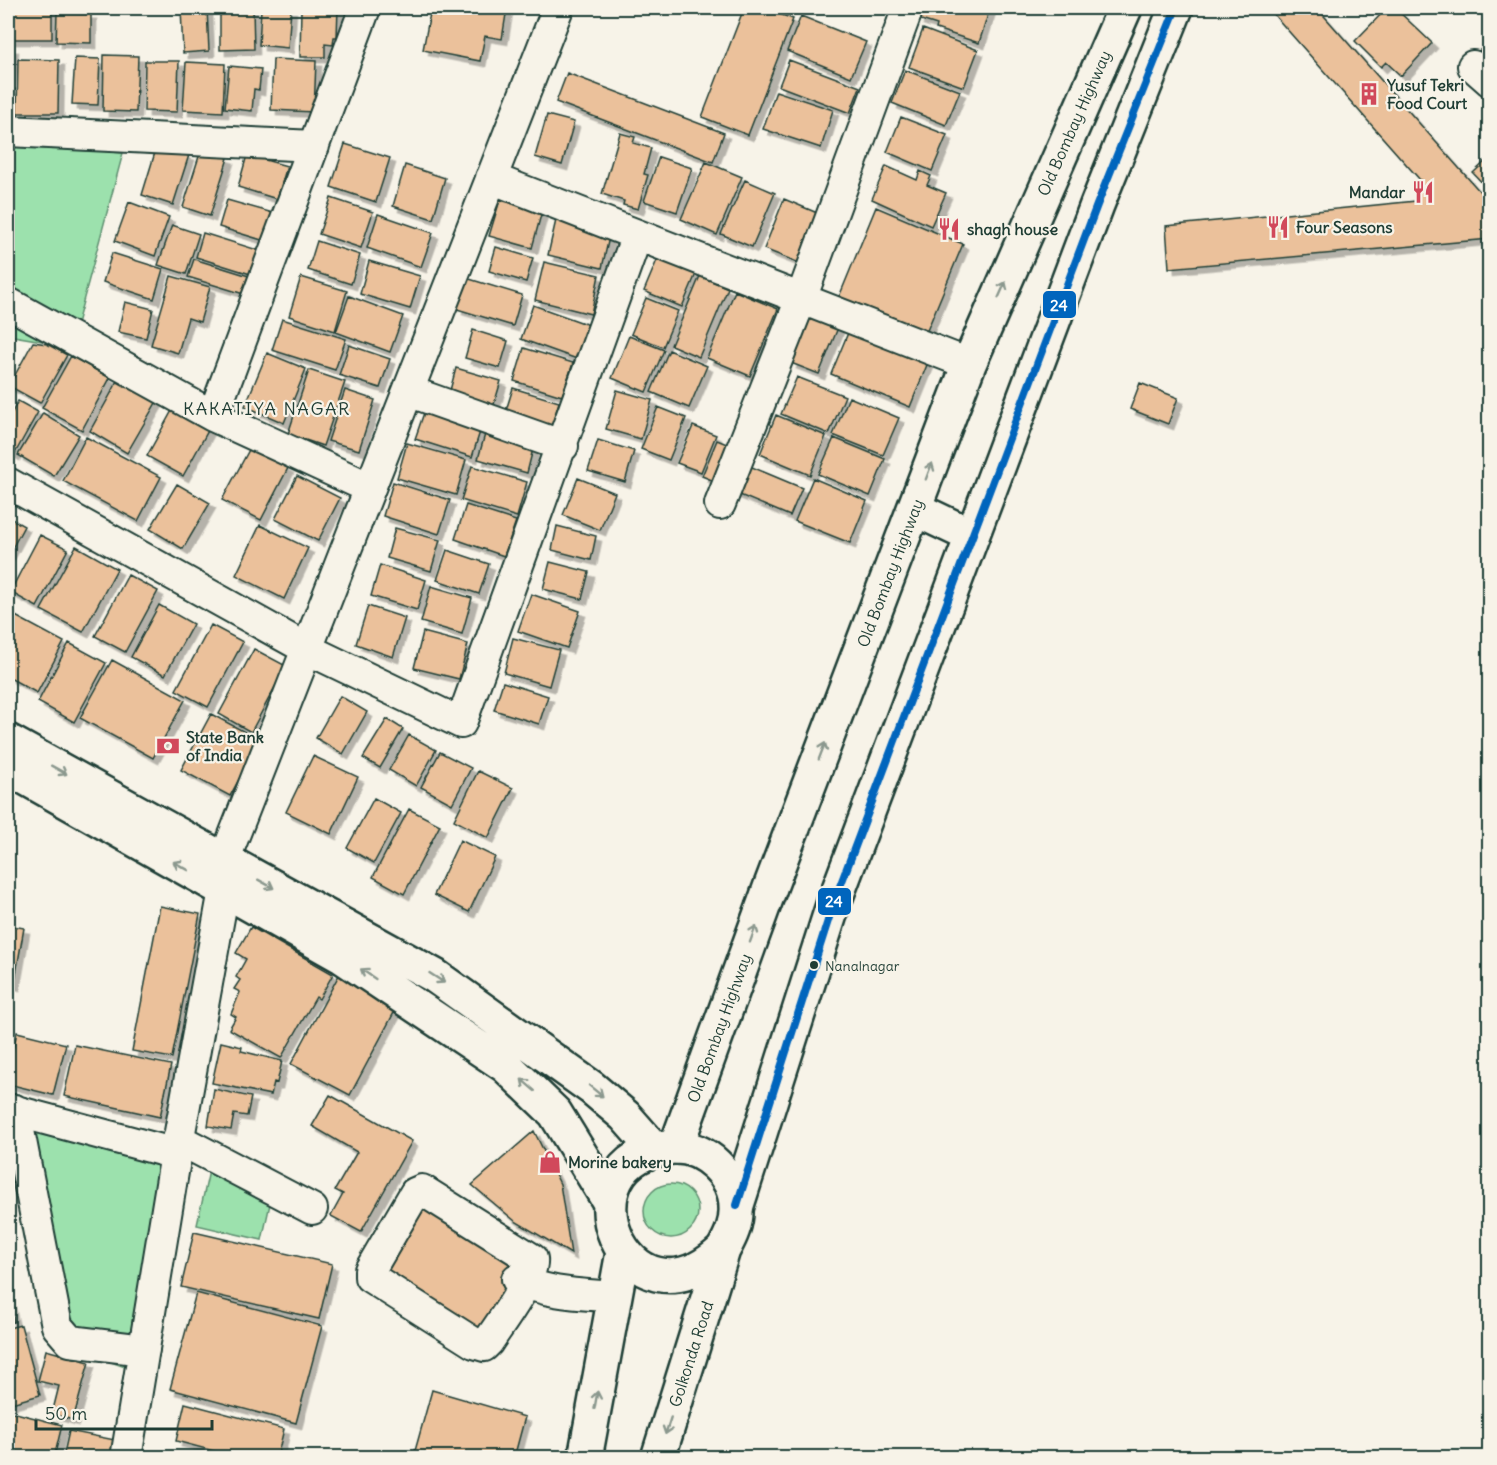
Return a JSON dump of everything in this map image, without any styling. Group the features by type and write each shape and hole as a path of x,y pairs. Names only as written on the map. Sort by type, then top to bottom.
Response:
{"main road":[{"name":"Old Bombay Highway","path":"665,1148 767,896 969,364 1125,8"},
{"path":"736,1205 833,905 1097,205 1176,8"},
{"path":"915,508 972,536"},
{"path":"8,741 224,875 506,1066 555,1113 609,1201"},
{"path":"8,768 435,976 592,1088 665,1148"},
{"path":"585,1458 623,1252 612,1233 609,1201 616,1180 624,1170 640,1155 665,1148"},
{"name":"Golkonda Road","path":"658,1458 723,1250 734,1230 736,1205 731,1184 720,1168 703,1154 665,1148"},
{"name":"Golkonda Road","path":"623,1252 632,1261 651,1272 668,1275 690,1273 707,1265 723,1250"}],"street":[{"path":"213,416 365,8"},
{"path":"126,1458 224,875 307,649 558,8"},
{"path":"720,504 801,299 908,8"},
{"path":"8,131 314,146"},
{"path":"491,178 969,364"},
{"path":"8,483 307,649 460,723 637,235"},
{"path":"8,303 213,416 370,488"},
{"path":"408,391 562,446"},
{"path":"144,1350 70,1341 57,1326 11,1109 177,1146 312,1209"},
{"path":"422,1190 530,1258 533,1266 521,1281 488,1342 478,1346 373,1281 370,1270 415,1193 422,1190"},
{"path":"521,1281 552,1291 615,1297"}],"green space":[{"path":"8,142 123,153 71,346 8,335"},
{"path":"21,1123 168,1159 131,1369 70,1348"},
{"path":"211,1162 272,1195 262,1240 197,1225"},
{"path":"671,1184 681,1186 690,1192 696,1201 698,1211 696,1221 690,1230 681,1236 671,1238 661,1236 652,1230 646,1221 644,1211 646,1201 652,1192 661,1186"}],"building":[{"path":"11,8 52,8 52,39 10,39"},
{"path":"181,8 207,8 209,51 183,53"},
{"path":"220,8 253,8 254,49 220,50"},
{"path":"261,8 291,8 288,48 259,45"},
{"path":"301,8 338,8 337,37 334,37 333,45 325,44 325,57 300,57"},
{"path":"431,8 507,8 502,39 485,36 480,61 423,50"},
{"path":"744,8 763,8 793,19 748,135 702,117"},
{"path":"921,8 990,8 979,43 936,29 937,25 918,19"},
{"name":"Yusuf Tekri Food Court","path":"1268,8 1317,8 1490,203 1490,239 1169,268 1166,226 1416,201 1421,181"},
{"path":"1387,8 1395,8 1432,43 1401,76 1386,62 1381,67 1355,41"},
{"path":"57,13 91,14 91,43 56,42"},
{"path":"801,16 866,42 851,77 787,51"},
{"path":"923,29 978,50 964,87 909,67"},
{"path":"1490,40 1490,67 1476,54"},
{"path":"8,47 13,47 9,88 15,89 13,107 8,106"},
{"path":"104,55 138,56 136,112 103,111"},
{"path":"75,58 100,59 98,105 72,104"},
{"path":"18,59 59,60 58,113 17,113"},
{"path":"273,59 316,61 314,112 271,110"},
{"path":"789,60 860,87 850,113 779,86"},
{"path":"145,61 179,61 177,112 144,111"},
{"path":"186,62 225,64 223,112 183,110"},
{"path":"229,66 261,69 259,90 254,89 252,111 225,108"},
{"path":"905,70 960,91 946,125 892,103"},
{"path":"567,73 724,133 713,162 556,102"},
{"path":"776,91 833,110 821,148 763,129"},
{"path":"547,115 574,122 562,165 535,157"},
{"path":"901,117 947,135 932,171 887,152"},
{"path":"620,133 635,137 633,143 651,148 644,174 648,175 638,209 623,205 624,201 602,194"},
{"path":"345,144 390,158 376,202 331,187"},
{"path":"157,146 189,155 173,205 142,195"},
{"path":"201,150 228,158 210,216 183,207"},
{"path":"247,155 287,166 277,199 238,187"},
{"path":"659,157 692,168 677,212 644,201"},
{"path":"1490,157 1490,191 1473,173"},
{"path":"706,162 742,177 717,235 681,219"},
{"path":"405,165 445,178 433,219 393,206"},
{"path":"886,166 917,180 920,171 931,176 927,185 946,193 931,226 872,199"},
{"path":"745,180 775,193 752,247 721,234"},
{"path":"331,198 373,212 361,248 319,234"},
{"path":"784,199 822,215 802,264 764,249"},
{"path":"227,200 273,213 265,241 219,227"},
{"path":"500,200 542,211 532,248 489,236"},
{"path":"129,202 169,217 155,256 115,241"},
{"path":"876,207 963,244 926,333 839,297"},
{"path":"378,214 433,233 421,267 367,248"},
{"path":"556,220 610,233 602,268 548,255"},
{"path":"172,225 199,234 186,274 158,265"},
{"path":"203,233 264,252 257,276 196,257"},
{"path":"317,241 360,255 351,284 308,270"},
{"path":"496,247 533,258 526,282 489,271"},
{"path":"112,253 163,269 154,299 103,282"},
{"path":"660,253 698,269 682,307 644,291"},
{"path":"194,259 252,277 247,295 188,277"},
{"path":"369,261 420,276 410,309 360,294"},
{"path":"544,262 599,275 591,314 535,300"},
{"path":"171,276 210,287 200,322 188,318 178,353 151,345"},
{"path":"700,276 728,288 699,357 671,345"},
{"path":"301,277 347,291 335,331 289,316"},
{"path":"466,278 522,295 513,326 457,309"},
{"path":"735,291 778,309 750,376 707,358"},
{"path":"349,296 403,316 390,352 336,332"},
{"path":"646,298 678,311 663,347 631,334"},
{"path":"125,302 153,309 146,338 118,332"},
{"path":"533,305 589,325 577,359 521,339"},
{"path":"812,311 840,323 819,374 791,363"},
{"path":"282,319 346,339 335,370 272,350"},
{"path":"850,328 929,360 910,407 831,374"},
{"path":"473,330 508,341 500,368 465,358"},
{"path":"629,336 664,350 646,392 612,378"},
{"path":"33,342 47,344 67,355 40,403 9,386"},
{"path":"349,345 390,359 380,388 339,375"},
{"path":"524,348 573,363 562,396 514,381"},
{"path":"669,350 707,366 689,408 651,392"},
{"path":"267,353 306,369 284,423 245,406"},
{"path":"71,356 110,378 82,430 42,408"},
{"path":"456,368 501,381 492,411 448,398"},
{"path":"309,370 345,382 323,446 288,434"},
{"path":"797,377 845,396 829,434 781,414"},
{"path":"119,379 157,401 127,453 90,431"},
{"path":"1140,383 1178,398 1168,424 1130,409"},
{"path":"513,388 559,402 549,435 503,420"},
{"path":"345,390 375,400 359,450 328,441"},
{"path":"617,390 652,400 641,439 606,429"},
{"path":"849,397 899,418 883,455 833,435"},
{"path":"18,401 38,412 14,455 8,451 8,420"},
{"path":"427,404 483,422 472,457 415,439"},
{"path":"174,407 210,427 183,476 147,456"},
{"path":"658,407 686,418 669,460 641,449"},
{"path":"43,413 79,435 54,476 18,455"},
{"path":"776,415 826,436 810,475 760,454"},
{"path":"693,426 716,435 701,472 677,463"},
{"path":"487,427 535,441 527,473 478,459"},
{"path":"86,437 161,477 138,521 63,481"},
{"path":"834,438 885,459 870,496 818,474"},
{"path":"598,440 634,451 625,482 588,471"},
{"path":"717,440 739,449 724,485 702,476"},
{"path":"407,443 466,460 456,495 397,478"},
{"path":"250,448 288,468 261,520 222,500"},
{"path":"740,462 802,488 790,516 728,490"},
{"path":"472,466 527,482 517,517 461,500"},
{"path":"297,476 340,498 318,541 275,519"},
{"path":"578,478 615,493 600,530 563,515"},
{"path":"813,478 867,501 850,543 795,521"},
{"path":"393,482 450,500 439,534 383,516"},
{"path":"177,484 210,503 183,549 150,529"},
{"path":"466,505 516,521 504,556 455,539"},
{"path":"8,517 24,526 8,556"},
{"path":"260,525 308,548 284,599 236,575"},
{"path":"557,526 596,536 591,560 552,550"},
{"path":"395,528 440,540 431,571 387,558"},
{"path":"40,535 68,549 37,607 10,592"},
{"path":"76,546 117,569 83,632 41,610"},
{"path":"447,550 489,564 479,594 437,580"},
{"path":"550,562 589,572 582,599 543,589"},
{"path":"380,565 426,580 417,610 371,596"},
{"path":"128,575 158,591 125,652 95,636"},
{"path":"431,586 472,598 462,634 421,622"},
{"path":"531,594 580,611 567,648 518,631"},
{"path":"159,605 193,624 165,675 131,657"},
{"path":"368,606 405,618 393,657 356,644"},
{"path":"8,612 64,642 37,693 8,677"},
{"path":"211,625 243,642 208,707 176,690"},
{"path":"423,632 468,644 459,679 414,668"},
{"path":"513,638 559,650 549,686 504,673"},
{"path":"69,643 106,663 74,722 38,702"},
{"path":"254,649 286,666 251,732 219,714"},
{"path":"112,660 185,700 153,758 80,718"},
{"path":"503,682 548,696 539,724 494,710"},
{"path":"340,696 367,712 343,754 316,738"},
{"path":"211,714 260,740 230,796 181,770"},
{"path":"387,719 403,729 380,768 363,758"},
{"path":"409,735 436,750 416,786 389,770"},
{"path":"440,752 471,768 452,804 421,787"},
{"path":"313,756 358,777 331,834 286,812"},
{"path":"478,771 513,788 488,838 454,820"},
{"path":"374,798 401,813 374,863 347,848"},
{"path":"409,809 440,825 404,894 373,877"},
{"path":"460,840 495,857 469,912 434,895"},
{"path":"160,906 200,914 172,1058 132,1051"},
{"path":"8,925 24,928 14,985 8,983"},
{"path":"251,927 333,974 319,999 316,997 281,1058 229,1029 236,1017 231,1014 240,992 234,989 240,980 236,977 246,959 236,953"},
{"path":"339,975 397,1007 350,1095 291,1064"},
{"path":"17,1032 66,1044 53,1095 8,1084 8,1071"},
{"path":"221,1042 242,1047 241,1051 282,1061 277,1083 274,1082 271,1095 212,1083"},
{"path":"75,1045 171,1065 160,1117 64,1096"},
{"path":"214,1089 251,1097 247,1116 234,1114 231,1130 208,1126"},
{"path":"330,1095 412,1141 361,1232 331,1216 343,1194 335,1190 357,1152 312,1126"},
{"path":"534,1131 560,1184 571,1254 515,1221 472,1185"},
{"path":"426,1204 520,1264 477,1335 377,1274"},
{"path":"194,1232 332,1264 319,1319 181,1287"},
{"path":"8,1293 14,1322 8,1323"},
{"path":"196,1293 322,1326 296,1423 170,1389"},
{"path":"21,1325 40,1395 8,1404 8,1328"},
{"path":"46,1350 89,1362 73,1420 52,1414 59,1386 38,1381"},
{"path":"432,1390 525,1417 514,1458 413,1458"},
{"path":"185,1403 284,1429 277,1458 240,1458 176,1441"},
{"path":"8,1411 62,1425 54,1458 8,1458"},
{"path":"69,1431 115,1440 111,1458 63,1458"}],"transit line":[{"name":"24","path":"737,1205 833,905 1097,205 1176,8"}],"place":[{"name":"Yusuf Tekri Food Court","path":"1369,94"},
{"name":"Mandar","path":"1423,192"},
{"name":"Four Seasons","path":"1278,227"},
{"name":"shagh house","path":"949,229"},
{"name":"State Bank of India","path":"168,746"},
{"name":"Nanalnagar","path":"814,965"},
{"name":"Morine bakery","path":"550,1162"}],"district":[{"name":"KAKATIYA NAGAR","path":"267,409"}]}
